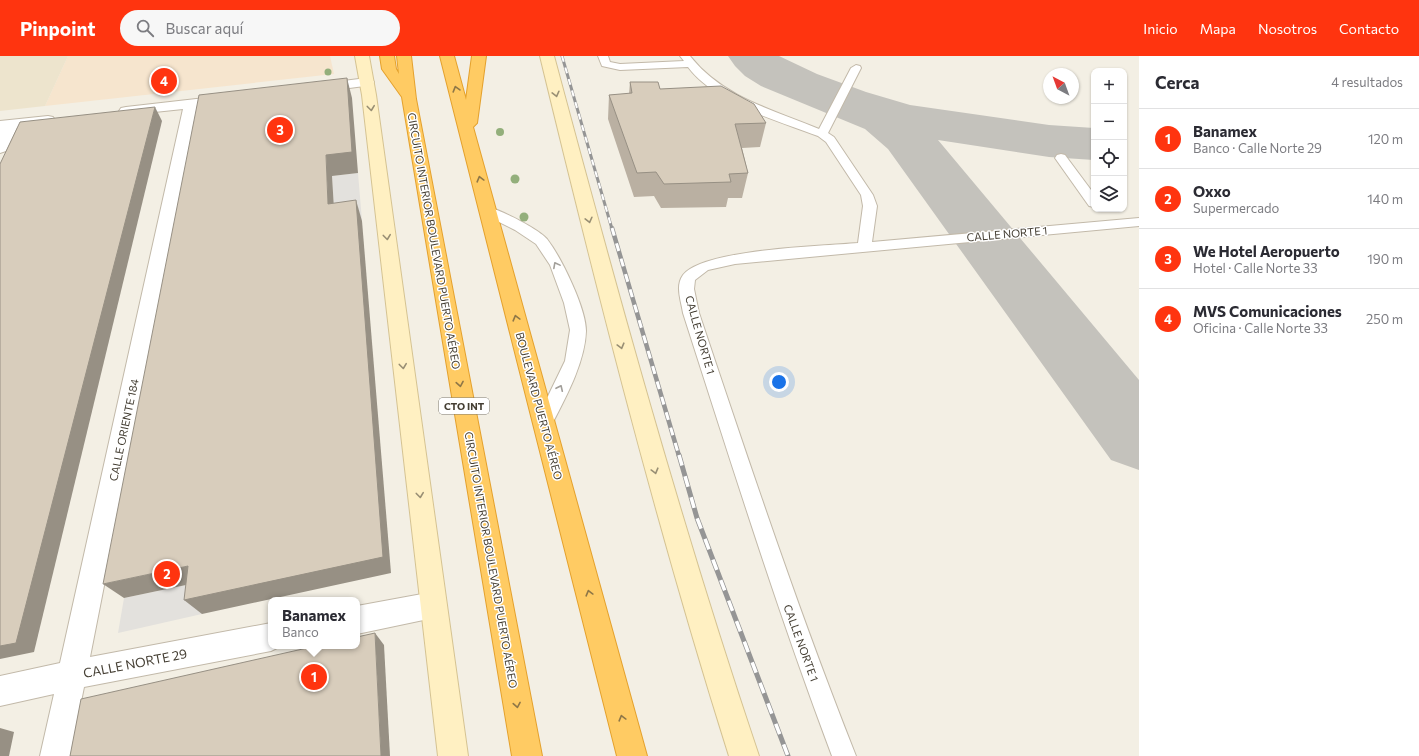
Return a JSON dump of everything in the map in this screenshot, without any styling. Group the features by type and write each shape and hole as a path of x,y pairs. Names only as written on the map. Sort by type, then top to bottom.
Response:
{"highway":[{"path":"387,56 390,69 409,99"},
{"name":"CIRCUITO INTERIOR BOULEVARD PUERTO AÉREO","path":"404,56 409,99 527,756"},
{"name":"BOULEVARD PUERTO AÉREO","path":"447,56 632,756"},
{"path":"469,141 472,104 479,56"}],"main road":[{"path":"362,56 367,82 453,756"},
{"path":"547,56 615,321 664,502 744,756"}],"street":[{"path":"307,89 367,82"},
{"path":"113,112 215,100"},
{"name":"CALLE ORIENTE 184","path":"55,756 192,103"},
{"path":"0,148 6,125 58,119"},
{"path":"360,619 433,605"},
{"name":"CALLE NORTE 29","path":"0,691 73,675 268,638"}],"lane":[{"path":"603,56 606,64 620,67 688,60 711,82 744,102 822,134 836,147 867,195 870,206 866,246"},
{"path":"822,134 856,68"},
{"path":"1061,158 1091,199"},
{"path":"488,210 520,227 541,241 557,264 572,303 578,330 573,361 544,423"},
{"path":"1100,212 1110,224"},
{"name":"CALLE NORTE 1","path":"844,756 781,588 691,313 686,285 691,276 702,267 716,261 752,256 1139,222"}],"shaded area":[{"path":"0,56 68,56 45,106 0,111"},
{"path":"68,56 330,56 334,74 45,106"},
{"path":"358,173 362,221 335,225 332,176"},
{"path":"205,581 202,614 118,633 124,598"}],"building":[{"path":"347,78 352,152 326,155 328,204 356,200 383,557 184,600 188,566 103,584 199,95"},
{"path":"630,82 658,82 660,89 721,86 754,104 766,123 735,124 748,173 729,174 731,182 664,184 656,172 637,173 609,95 632,93"},
{"path":"155,107 16,643 0,646 0,164 20,122"},
{"path":"375,633 381,756 70,756 81,699 303,649 360,649 360,636"}],"taxiway":[{"path":"751,56 762,66 778,75 823,94 844,101"},
{"path":"844,101 906,120 1049,141 1091,144"},
{"path":"844,101 883,118 907,138 1139,437"}],"railway":[{"path":"562,56 612,229"},
{"path":"612,228 679,456"},
{"path":"679,455 697,518 788,756"}],"place":[{"name":"MVS Comunicaciones","path":"164,81"},
{"name":"We Hotel Aeropuerto","path":"280,130"},
{"name":"Oxxo","path":"167,574"},
{"name":"Banamex","path":"314,677"}]}
